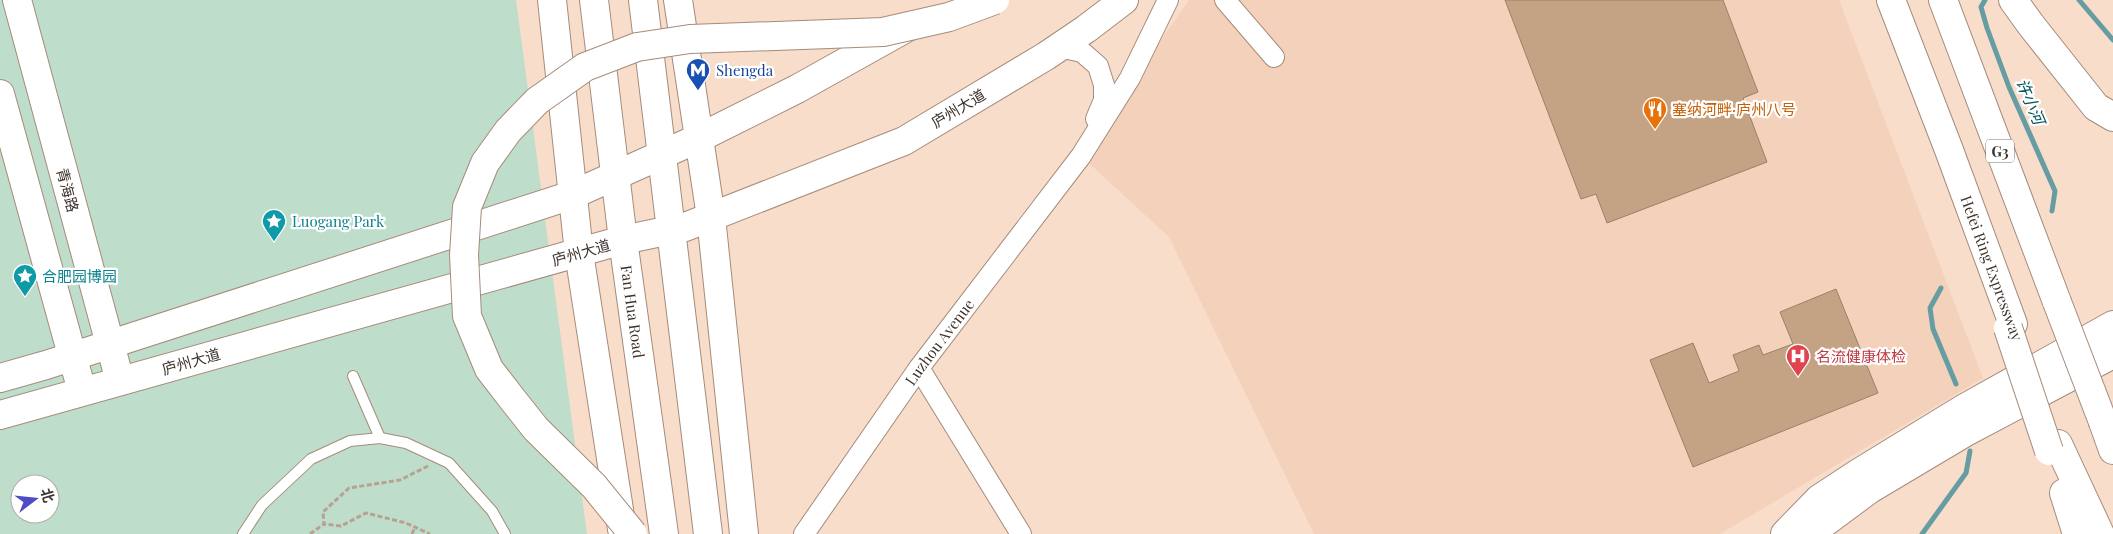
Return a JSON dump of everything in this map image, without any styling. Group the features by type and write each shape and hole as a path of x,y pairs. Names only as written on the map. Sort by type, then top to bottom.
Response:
{"main road":[{"name":"青海路","path":"17,0 120,380"},
{"path":"552,0 578,253 623,534"},
{"name":"Fan Hua Road","path":"594,0 623,240 664,534"},
{"path":"643,0 708,534"},
{"path":"678,0 711,217 744,534"},
{"path":"0,378 572,195 699,138 797,89 956,0"},
{"path":"633,534 594,486 536,429 512,400 489,369 467,316 464,255 467,207 485,163 508,131 537,101 585,67 637,48 690,39 883,32 949,17 995,0"},
{"name":"庐州大道","path":"0,415 623,240 685,227 904,140 1059,47 1124,0"},
{"name":"Hefei Ring Expressway","path":"1891,0 1949,150 2054,448 2100,534"},
{"name":"G3","path":"1943,0 2113,450"},
{"path":"2013,0 2030,25 2096,107 2113,117"},
{"path":"0,94 82,391"},
{"path":"1785,534 1819,499 1857,474 1963,409 2113,325"},
{"path":"1812,534 1870,489 1913,463 1964,433 2113,354"},
{"path":"2054,448 2077,534"}],"street":[{"path":"1081,156 1130,78 1168,0"},
{"path":"1225,0 1274,57"},
{"path":"1059,47 1082,52 1098,66 1104,85 1104,100 1081,156"},
{"name":"Luzhou Avenue","path":"804,534 919,368 1081,156"},
{"path":"919,368 1021,534"}],"lane":[{"path":"353,376 380,438"},
{"path":"243,534 262,505 290,481 311,459 350,441 380,438 406,444 449,462 492,511 505,534"}],"path":[{"path":"324,524 323,512 349,488 400,480 442,459"},
{"path":"310,534 324,524 341,526 366,513 415,527 430,534"},
{"path":"412,534 415,527"}],"shaded area":[{"path":"1189,0 1839,0 1983,378 1720,534 1314,534 1169,237 1081,156"}],"green space":[{"name":"Luogang Park","path":"0,0 516,0 587,534 0,534"}],"building":[{"name":"塞纳河畔·庐州八号","path":"1505,0 1723,0 1758,92 1743,98 1767,162 1607,223 1596,194 1581,199"},
{"name":"名流健康体检","path":"1836,289 1878,393 1693,467 1650,360 1693,343 1709,383 1739,371 1733,355 1759,345 1763,355 1793,344 1780,312"}],"waterway":[{"name":"许小河","path":"1985,0 1981,7 1987,28 2009,87 2055,191 2052,211"},
{"name":"许小河","path":"2079,0 2113,40"},
{"name":"许小河","path":"1941,288 1930,308 1933,329 1956,384"},
{"name":"许小河","path":"1922,534 1966,473 1970,451"}],"place":[{"name":"Shengda","path":"698,91"},
{"name":"塞纳河畔·庐州八号","path":"1655,130"},
{"name":"Luogang Park","path":"274,242"},
{"name":"合肥园博园","path":"25,297"},
{"name":"名流健康体检","path":"1798,377"}]}
